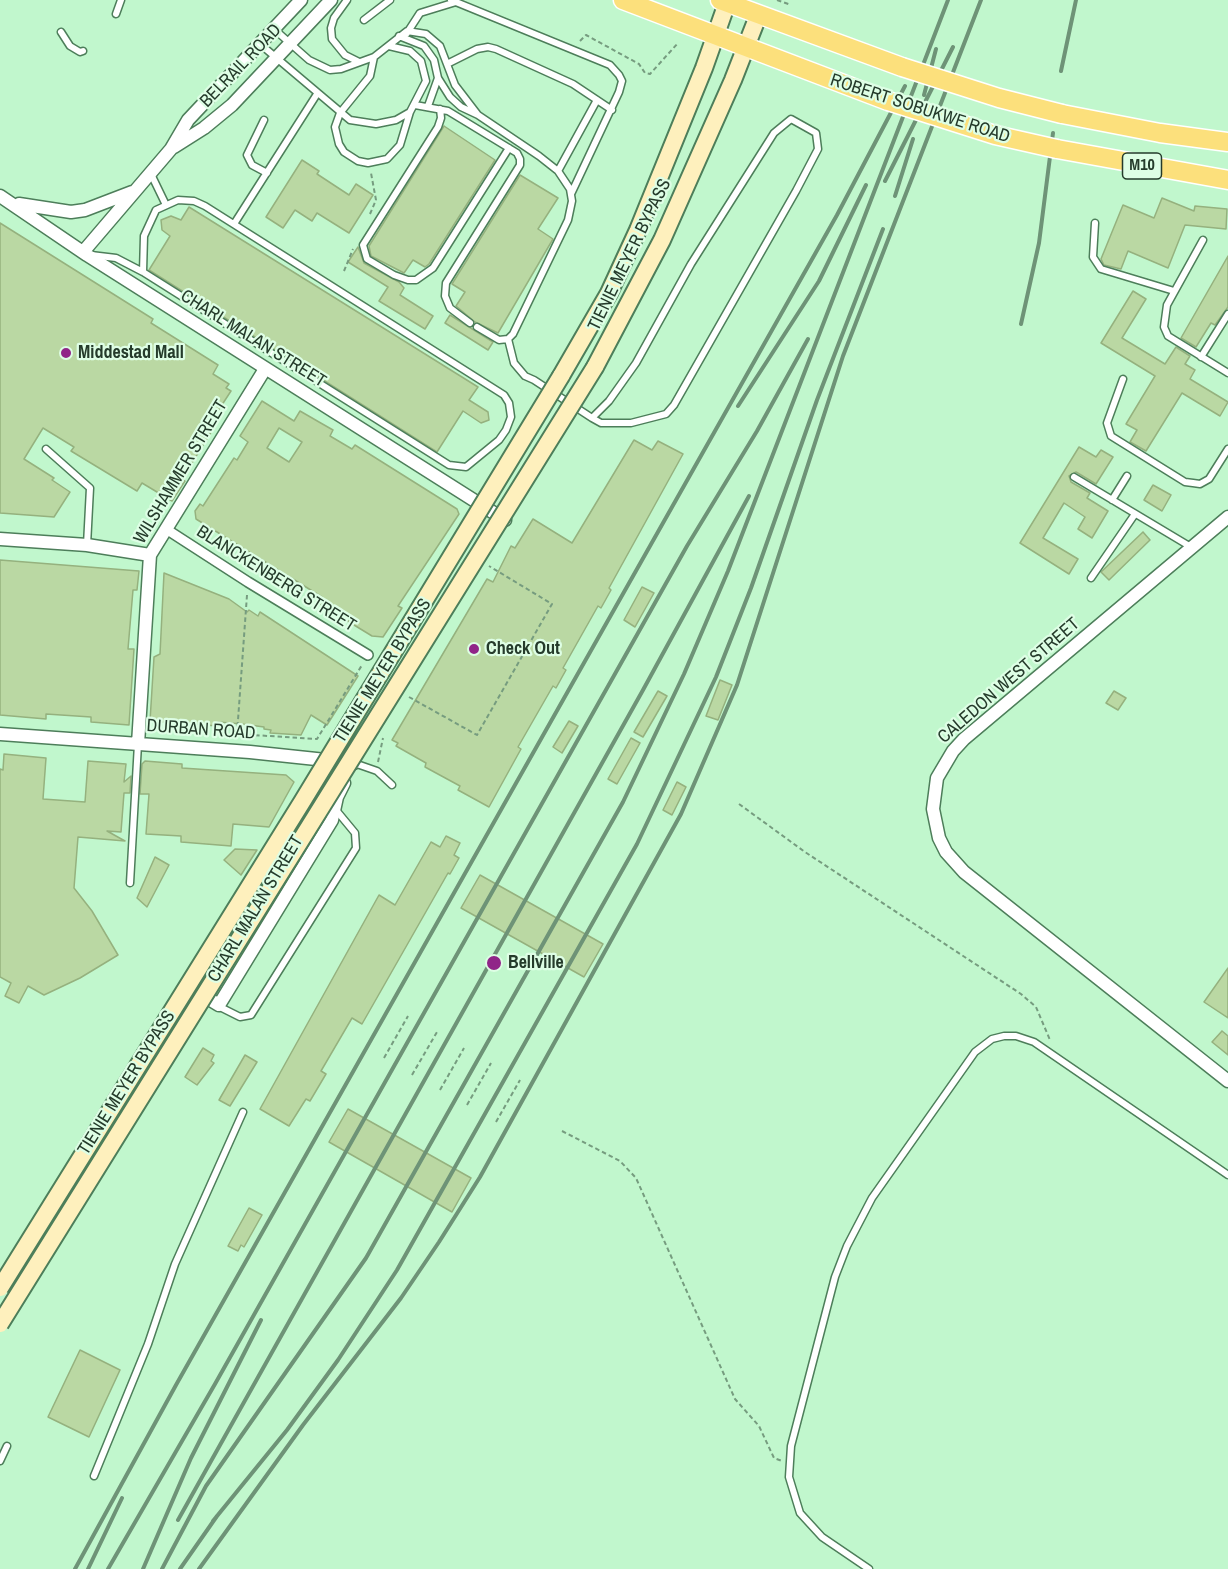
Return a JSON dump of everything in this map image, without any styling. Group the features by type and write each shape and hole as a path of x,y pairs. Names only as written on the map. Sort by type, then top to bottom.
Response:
{"main road":[{"name":"ROBERT SOBUKWE ROAD","path":"623,0 888,101 995,135 1057,149 1228,180"},
{"name":"ROBERT SOBUKWE ROAD","path":"724,1 758,16 902,67 999,98 1062,114 1160,133 1228,142"},
{"name":"TIENIE MEYER BYPASS","path":"0,1288 296,812 558,383 609,293 704,68 716,36 724,1"},
{"name":"TIENIE MEYER BYPASS","path":"0,1324 595,367 662,240 733,80 758,16"}],"street":[{"name":"BELRAIL ROAD","path":"85,254 133,192 171,149 188,120 301,0"},
{"name":"BELRAIL ROAD","path":"171,149 204,128 232,105 331,0"},
{"path":"12,203 71,212 85,210 133,192"},
{"name":"CHARL MALAN STREET","path":"0,196 85,254 265,369 490,508 506,519 354,763 337,797 332,820 218,1005 192,989 191,985 490,508"},
{"name":"WILSHAMMER STREET","path":"138,744 150,555 265,369"},
{"name":"CALEDON WEST STREET","path":"1228,517 964,739 944,764 937,778 933,809 939,838 955,864 1228,1081"},
{"name":"BLANCKENBERG STREET","path":"166,530 368,655"},
{"path":"0,539 87,545 150,555"},
{"name":"DURBAN ROAD","path":"0,734 354,763"}],"lane":[{"path":"116,14 121,0"},
{"path":"347,0 334,18 331,28 332,39 345,55 359,62"},
{"path":"364,20 390,0"},
{"path":"407,35 420,13 454,1 610,65 619,75 621,85 612,110 571,195"},
{"path":"274,29 325,69 341,69 374,57 399,36 420,32 435,39 455,85 478,115"},
{"path":"61,32 70,46 80,52 83,51"},
{"path":"407,35 424,46 430,53 438,78 450,97 461,107 519,141 558,171 570,189 568,220 508,339 512,357 518,369 592,418 607,424 631,423 658,418 674,405 818,149 819,142 816,134 808,127 791,119 774,133 690,264 636,363 609,401 592,418"},
{"path":"260,44 340,113 358,123 376,124 396,120 410,112"},
{"path":"374,57 366,82 340,113 335,126 339,144 351,157 368,163 380,162 393,154 405,135 410,112 426,81 424,67 410,51 389,46"},
{"path":"447,64 488,46 573,84 612,110"},
{"path":"428,106 438,78"},
{"path":"234,224 317,94"},
{"path":"558,171 597,100"},
{"path":"415,105 428,106 455,115 517,153 519,165 446,283 445,296 450,308 470,322"},
{"path":"440,109 441,118 438,127 363,245 367,258 394,275 416,280 433,268 509,148"},
{"path":"264,120 247,155 252,165 267,173"},
{"path":"150,172 165,203"},
{"path":"85,254 117,258 143,272 449,465 466,467 503,435 511,417 509,403 504,395 194,201 178,200 165,203 151,216 146,228 143,272"},
{"path":"1095,223 1094,257 1101,269 1174,291"},
{"path":"1203,240 1167,305 1164,327 1168,336 1228,373"},
{"path":"1201,357 1228,314"},
{"path":"477,327 494,338 508,339"},
{"path":"1123,379 1107,423 1106,430 1110,436 1185,482 1193,483 1205,483 1209,479 1228,448"},
{"path":"46,449 90,488 87,545"},
{"path":"1112,500 1127,476"},
{"path":"1074,477 1191,548"},
{"path":"1091,578 1135,514"},
{"path":"130,884 138,744"},
{"name":"DURBAN ROAD","path":"354,763 377,771 392,785"},
{"path":"218,1005 240,1017 250,1015 356,848 357,838 336,810"},
{"path":"869,1569 808,1525 795,1502 788,1465 800,1410 835,1277 847,1246 873,1198 951,1084 985,1043 1004,1036 1016,1036 1034,1041 1228,1175"},
{"path":"94,1476 148,1344 175,1264 243,1112"},
{"path":"0,1461 7,1446"}],"path":[{"path":"777,0 791,5"},
{"path":"574,50 586,35 639,64 645,73 650,74 678,43"},
{"path":"365,223 376,200 368,163"},
{"path":"344,271 357,240"},
{"path":"406,695 477,735 552,604 486,565"},
{"path":"248,582 237,734 317,740 368,655"},
{"path":"377,771 384,734"},
{"path":"739,804 805,852 1021,994 1036,1007 1049,1034 1052,1053"},
{"path":"384,1058 408,1016"},
{"path":"412,1074 437,1032"},
{"path":"440,1090 464,1048"},
{"path":"467,1105 491,1063"},
{"path":"496,1122 520,1080"},
{"path":"562,1131 627,1165 636,1178 735,1399 759,1426 774,1458 788,1465"}],"building":[{"path":"444,126 495,160 429,264 425,267 413,260 404,273 371,256 369,246"},
{"path":"302,160 319,171 317,174 349,195 356,184 373,195 349,233 317,213 312,221 295,210 283,228 266,217"},
{"path":"520,175 558,198 538,229 553,239 498,333 475,322 456,306 465,292 452,284"},
{"path":"1162,198 1194,211 1195,206 1227,209 1226,229 1185,225 1168,268 1128,251 1121,269 1104,265 1101,259 1123,205 1154,218"},
{"path":"189,207 478,387 469,400 488,412 489,420 481,423 463,411 437,452 149,270 170,236 162,230 161,220 171,216 181,220"},
{"name":"Middestad Mall","path":"0,223 153,319 151,323 218,365 213,374 229,384 226,388 231,391 216,414 221,416 182,479 185,481 172,501 142,483 137,491 71,451 74,447 43,428 24,459 54,478 52,480 70,492 54,517 0,513"},
{"path":"358,247 364,263 399,282 404,288 400,295 433,316 425,329 379,301 388,287 348,262"},
{"path":"1228,256 1228,307 1215,325 1211,323 1196,347 1181,338"},
{"path":"1133,291 1146,299 1122,338 1165,364 1176,347 1190,356 1185,364 1195,370 1190,379 1228,402 1220,416 1182,393 1146,451 1130,442 1137,430 1126,424 1155,376 1101,343"},
{"path":"450,315 493,342 488,350 445,323"},
{"path":"262,401 294,421 300,411 333,430 330,436 352,449 355,445 457,509 459,514 398,606 402,608 383,637 372,636 318,603 322,597 196,519 195,511 200,504 203,506 234,458 237,460 248,442 240,436","holes":["279,428 302,442 289,462 267,448"]},
{"path":"634,440 652,450 658,441 683,454 609,588 611,590 601,608 598,606 563,668 566,670 556,688 553,686 518,747 521,749 489,807 458,790 460,786 425,767 426,763 396,746 398,743 392,740 487,579 493,582 511,546 515,548 533,519 572,543"},
{"path":"1079,447 1096,457 1101,450 1113,457 1096,484 1076,472 1069,476 1071,482 1090,493 1087,498 1108,511 1092,538 1078,529 1085,517 1064,503 1043,538 1078,559 1069,574 1020,543"},
{"path":"1153,485 1171,495 1162,511 1144,500"},
{"path":"1143,532 1150,540 1109,580 1101,572"},
{"path":"0,560 139,571 137,590 133,590 128,649 134,649 129,725 91,722 91,717 46,714 46,719 0,715"},
{"path":"164,573 229,599 247,612 249,610 258,616 260,612 358,676 327,725 311,715 301,735 270,733 271,730 264,729 264,727 242,724 218,722 218,726 150,721 154,657 160,654"},
{"path":"642,587 654,593 635,627 624,620"},
{"path":"720,680 732,685 718,720 706,716"},
{"path":"658,691 667,696 643,737 634,732"},
{"path":"1114,691 1126,698 1118,710 1106,703"},
{"path":"569,721 578,726 562,753 553,747"},
{"path":"631,738 640,743 617,784 608,779"},
{"path":"4,754 46,758 43,799 85,802 88,761 126,764 124,782 131,776 130,793 124,793 121,832 107,831 125,841 78,837 74,888 92,911 118,955 80,978 44,995 28,986 19,1003 5,996 11,983 0,977 0,769 3,770"},
{"path":"145,761 182,764 182,768 286,775 294,782 269,827 233,824 231,846 181,842 181,836 146,834 149,794 140,794 142,764"},
{"path":"677,782 686,787 672,815 663,810"},
{"path":"446,836 460,843 454,855 459,858 450,874 448,873 362,1024 352,1018 321,1071 326,1074 310,1101 306,1099 289,1126 260,1109 379,895 395,905 431,842 440,847"},
{"path":"235,849 257,850 241,875 224,860"},
{"path":"155,857 169,865 147,907 137,898"},
{"path":"480,875 603,944 584,977 461,908"},
{"path":"1228,968 1228,1018 1204,1002"},
{"path":"1222,1031 1228,1036 1228,1055 1212,1042"},
{"path":"203,1048 214,1055 211,1061 214,1063 197,1085 185,1077"},
{"path":"245,1055 257,1062 230,1106 219,1100"},
{"path":"348,1109 471,1178 452,1212 329,1142"},
{"path":"249,1208 262,1215 244,1247 241,1245 238,1251 228,1246"},
{"path":"80,1350 120,1370 89,1437 48,1417"}],"railway":[{"path":"162,1569 206,1486 366,1258 623,802 684,674 728,571 948,0"},
{"path":"199,1569 303,1425 401,1298 439,1242 480,1177 681,814 737,685 843,356 981,0"},
{"path":"1061,71 1076,0"},
{"path":"885,181 953,47"},
{"path":"924,95 936,49"},
{"path":"75,1569 176,1385 837,215 905,86"},
{"path":"1021,324 1039,243 1053,133"},
{"path":"895,196 913,139"},
{"path":"738,406 819,281 866,185"},
{"path":"213,1521 287,1430 338,1360 397,1270 637,844 716,677 751,588 817,400 883,229"},
{"path":"108,1569 215,1384 687,546 757,431 808,339"},
{"path":"178,1520 643,690 749,496"},
{"path":"143,1569 191,1458 261,1320"},
{"path":"88,1569 122,1498"},
{"path":"180,1569 217,1516"}],"place":[{"name":"Middestad Mall","path":"66,353"},
{"name":"Check Out","path":"474,649"},
{"name":"Bellville","path":"494,963"}]}
